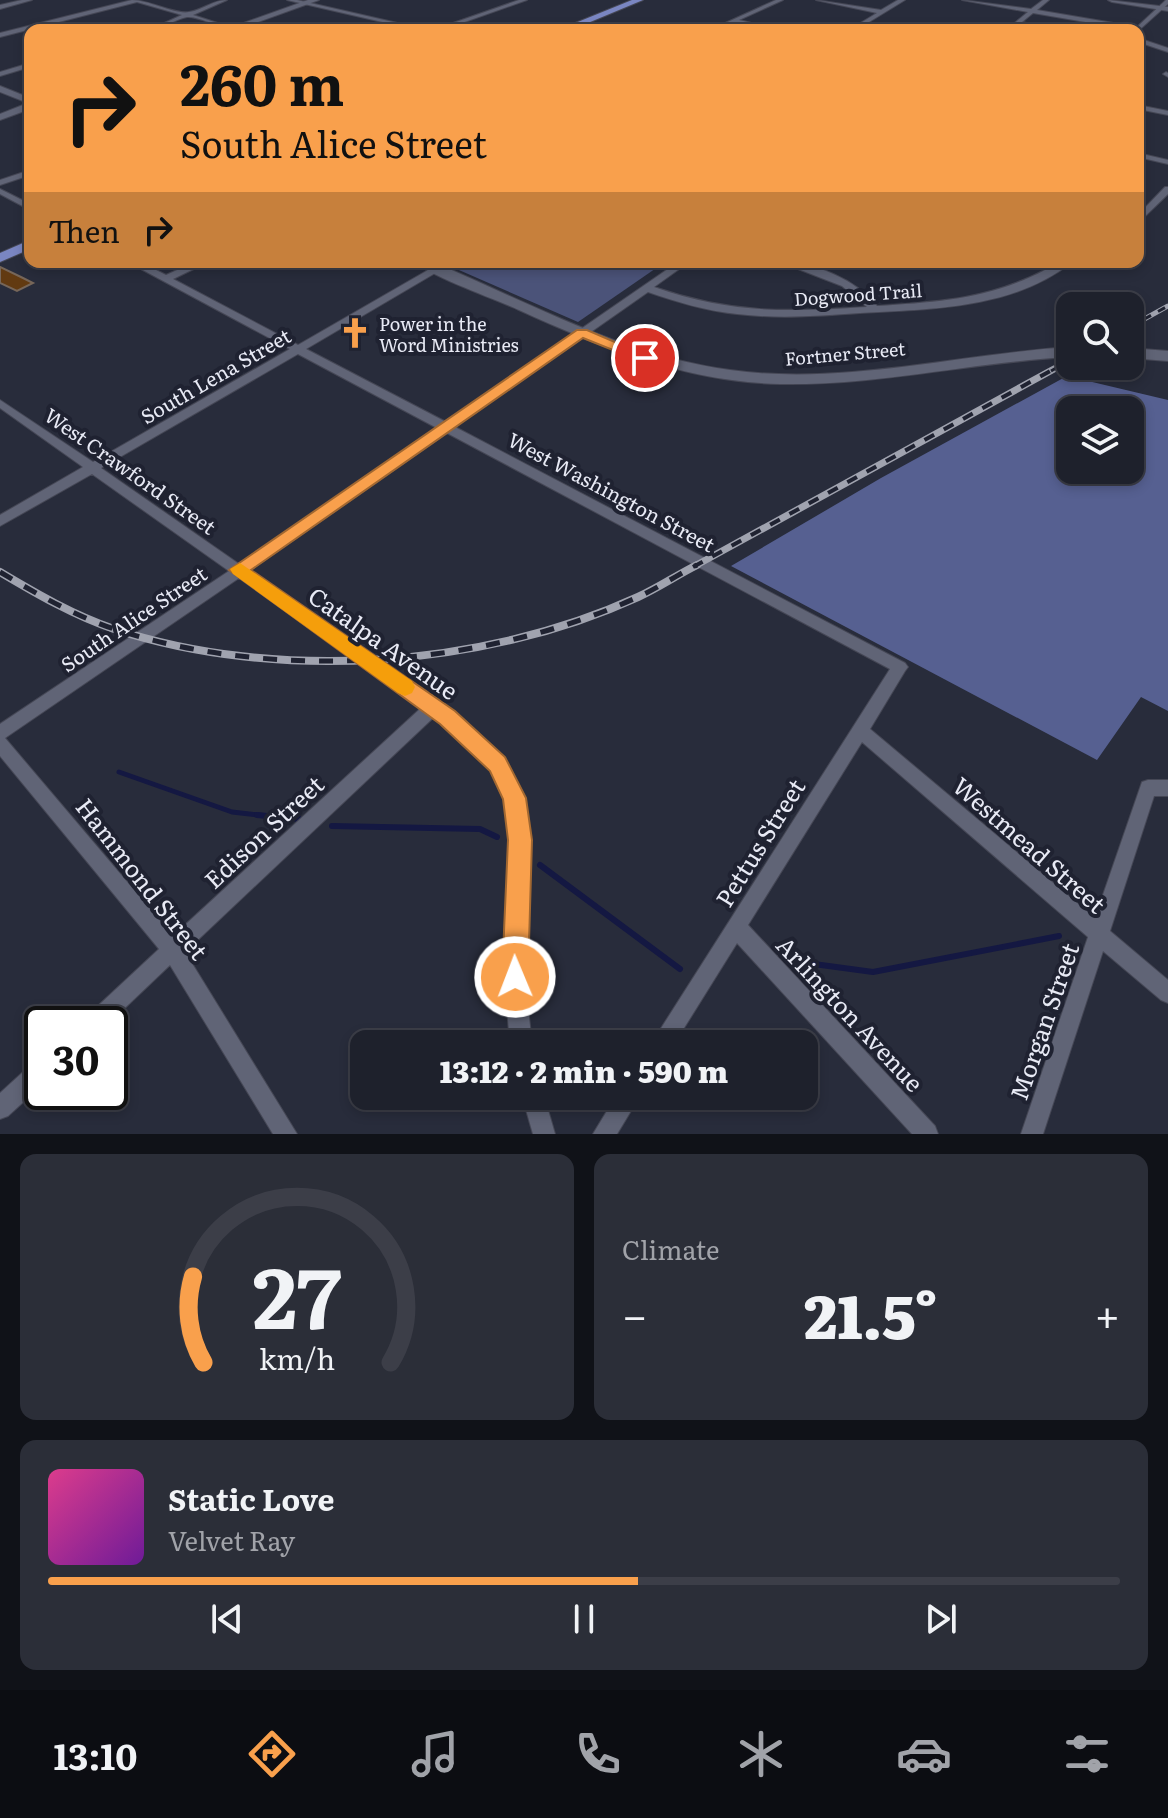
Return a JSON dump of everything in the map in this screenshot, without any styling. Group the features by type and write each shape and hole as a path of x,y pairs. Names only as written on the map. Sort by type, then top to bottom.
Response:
{"main road":[{"path":"578,24 639,0"},
{"path":"0,258 24,247"}],"street":[{"path":"0,7 29,0"},
{"path":"44,24 137,0 215,24"},
{"path":"167,24 224,0"},
{"path":"290,0 398,24"},
{"path":"248,24 315,0"},
{"path":"454,24 524,0"},
{"path":"727,24 780,0"},
{"path":"819,0 882,12"},
{"path":"862,24 902,0"},
{"path":"965,0 1105,24"},
{"path":"1018,23 1046,0"},
{"path":"1112,0 1166,6"},
{"path":"1144,25 1166,6"},
{"path":"734,21 749,24"},
{"path":"1018,23 1024,24"},
{"path":"0,35 24,29"},
{"path":"1144,42 1168,50"},
{"path":"0,74 24,67"},
{"path":"0,89 24,101"},
{"path":"0,117 24,107"},
{"path":"1144,108 1168,113"},
{"path":"1144,156 1168,162"},
{"path":"0,183 24,174"},
{"path":"1144,214 1168,189"},
{"path":"0,191 24,204"},
{"name":"West Washington Street","path":"145,268 900,667"},
{"path":"166,279 190,268"},
{"name":"South Lena Street","path":"0,521 438,268"},
{"name":"Fortner Street","path":"449,268 582,333 635,355 679,367 774,379 816,379 965,360 1056,353"},
{"name":"South Alice Street","path":"0,733 675,268"},
{"path":"802,268 849,284 867,298 874,309"},
{"name":"Dogwood Trail","path":"646,288 706,308 751,315 790,316 983,298 1017,288 1053,269"},
{"path":"1144,354 1168,356"},
{"name":"West Crawford Street","path":"0,403 238,570"},
{"name":"Catalpa Avenue","path":"238,570 462,728 498,764 514,798 520,840 514,952 520,1030"},
{"name":"Pettus Street","path":"671,1030 900,667"},
{"name":"Edison Street","path":"113,1006 433,707"},
{"name":"Westmead Street","path":"860,730 1168,993"},
{"name":"Hammond Street","path":"0,744 173,951 286,1134"},
{"name":"Morgan Street","path":"1032,1134 1099,935 1158,788"},
{"name":"Arlington Avenue","path":"737,928 927,1134"},
{"path":"0,1108 24,1086"},
{"path":"537,1110 544,1134"},
{"path":"604,1134 620,1110"}],"shaded area":[{"path":"454,268 656,268 578,322"},
{"path":"1060,380 1084,380 1168,400 1168,711 1141,697 1097,760 731,566 881,478"}],"building":[{"path":"0,267 33,283 17,291 0,283"}],"waterway":[{"path":"119,772 232,812 266,816"},
{"path":"257,815 266,816"},
{"path":"266,816 299,819"},
{"path":"266,816 276,817"},
{"path":"332,826 480,829 497,837"},
{"path":"540,865 680,969"},
{"path":"799,962 873,972 1059,936"}],"railway":[{"path":"1144,319 1168,306"},
{"path":"1051,371 1056,368"},
{"path":"693,567 1054,369"},
{"path":"0,572 70,611 114,629 177,646 242,656 310,661 379,660 447,652 514,639 578,621 638,597 697,565"}],"slow traffic":[{"path":"240,569 405,687"}],"place":[{"name":"Power in the Word Ministries","path":"355,333"}],"route":[{"path":"515,977 520,840 518,813 498,764 462,728 238,570 582,333 645,358"}]}
